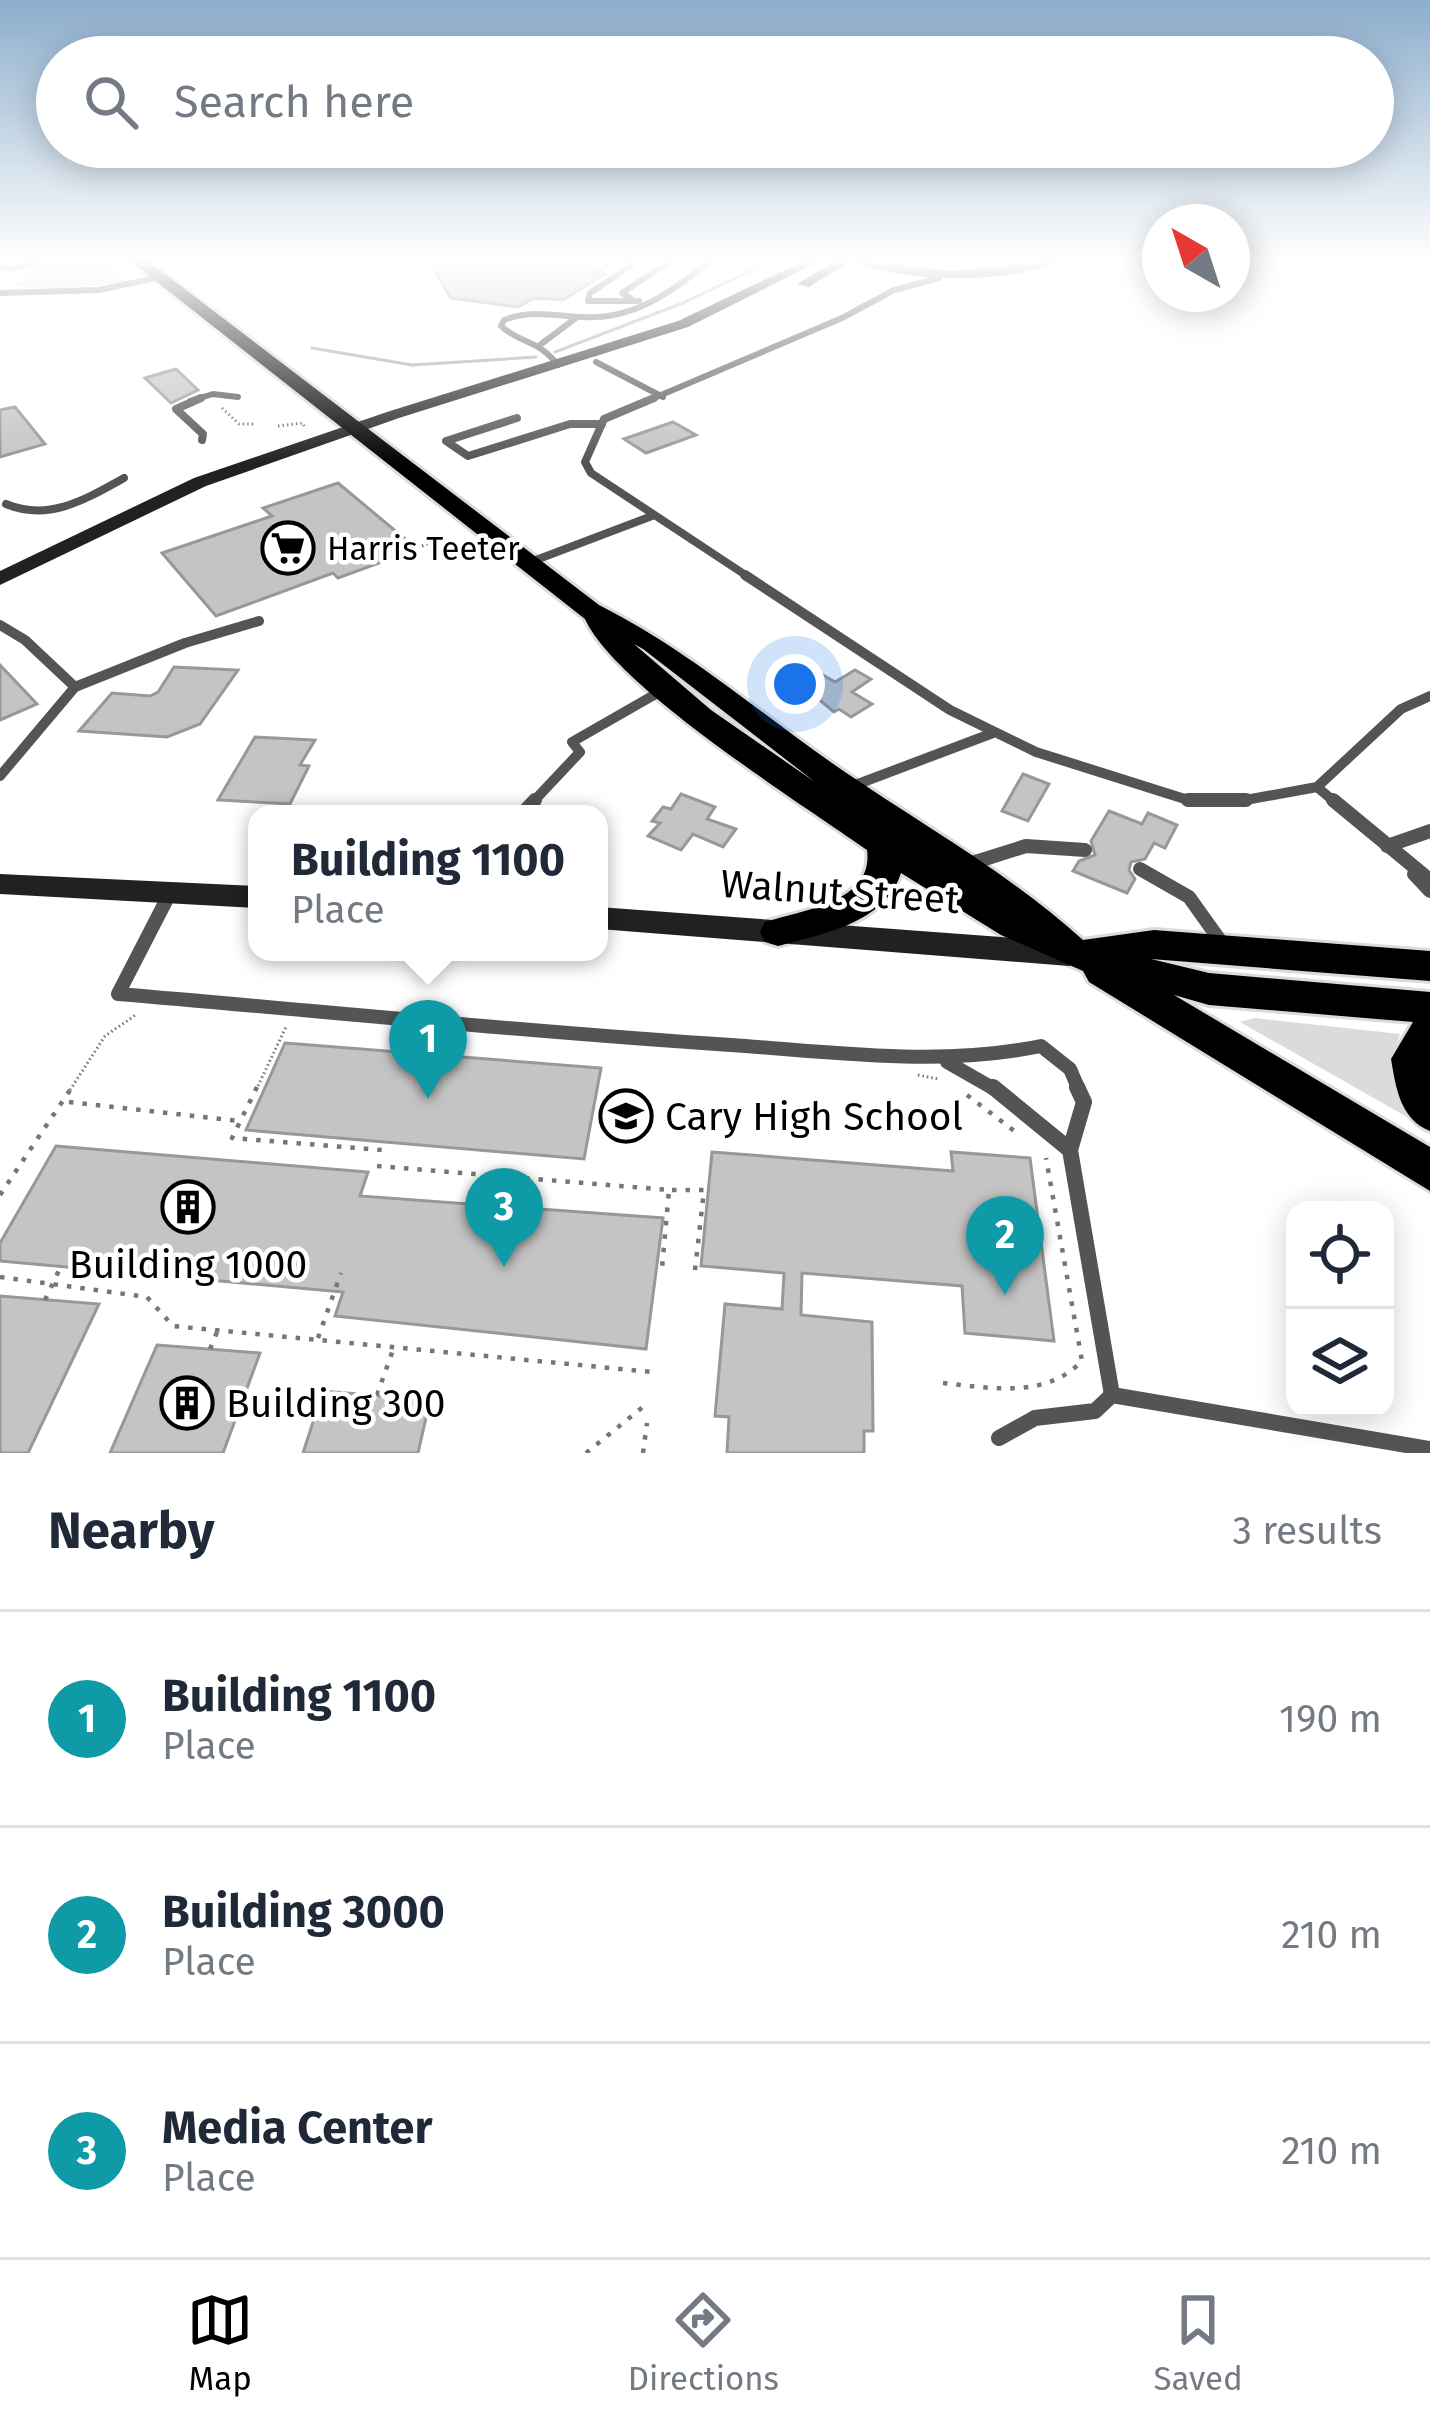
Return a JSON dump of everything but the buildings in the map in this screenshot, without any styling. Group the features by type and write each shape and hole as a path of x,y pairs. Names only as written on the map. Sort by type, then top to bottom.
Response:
{"main road":[{"path":"225,328 590,611 653,643 847,788 967,866 1074,954"},
{"path":"0,579 200,482 667,328"},
{"path":"358,430 392,425 697,328"},
{"path":"590,611 626,655 753,755 978,908 1074,954 1430,1171"},
{"path":"778,932 833,918 860,902 879,883 888,858 883,844"},
{"path":"0,884 248,897"},
{"name":"Walnut Street","path":"608,919 1074,954 1209,989 1430,1008"},
{"name":"Walnut Street","path":"1074,954 1154,944 1430,966"},
{"path":"1430,1029 1411,1059 1417,1093 1430,1112"}],"lane":[{"path":"503,328 541,344 558,365"},
{"path":"541,344 564,328"},
{"path":"517,418 446,441 468,456 564,425 602,424 813,328"},
{"path":"596,362 664,397"},
{"path":"202,440 203,434 176,410 179,404 213,394 238,397"},
{"path":"602,424 585,462 590,472 652,516 993,734 1123,783 1188,800 1240,801 1317,787 1401,710 1430,696"},
{"path":"6,504 34,515 124,478"},
{"path":"528,563 652,516"},
{"path":"0,776 75,687 184,643 259,621"},
{"path":"0,625 25,640 75,687"},
{"path":"530,805 580,752 572,742 666,688"},
{"path":"847,788 993,734"},
{"path":"1317,787 1430,880"},
{"path":"1387,845 1430,831"},
{"path":"967,866 988,852 1043,844 1085,850"},
{"path":"1387,845 1430,891"},
{"path":"1140,869 1189,897 1226,950"},
{"path":"170,893 118,994 682,1042 935,1058 992,1056 1041,1046 1070,1069 1084,1102 1070,1150 1112,1394"},
{"path":"935,1058 964,1067 987,1082 1070,1150"},
{"path":"999,1438 1035,1418 1095,1412 1112,1394"},
{"path":"1112,1394 1430,1449"}],"path":[{"path":"215,406 239,424 255,424"},
{"path":"278,426 303,423 305,429 296,434"},
{"path":"422,546 445,538"},
{"path":"0,1195 113,1026 136,1014 157,1015"},
{"path":"286,1025 232,1138 382,1150"},
{"path":"903,1074 941,1079"},
{"path":"956,1085 1031,1143"},
{"path":"65,1101 240,1121"},
{"path":"943,1383 1034,1389 1076,1370 1082,1361 1046,1156"},
{"path":"377,1166 704,1190 694,1270"},
{"path":"662,1268 669,1190"},
{"path":"45,1300 61,1266"},
{"path":"318,1340 341,1273"},
{"path":"0,1277 147,1297 173,1326 652,1372"},
{"path":"210,1349 218,1330"},
{"path":"377,1395 394,1347"},
{"path":"586,1453 649,1402"},
{"path":"643,1453 647,1423"}],"shaded area":[{"path":"1255,1018 1400,1034 1394,1076 1407,1117 1240,1022"}],"waterway":[{"path":"555,352 618,328"},
{"path":"312,348 412,365 536,357"}],"place":[{"name":"Harris Teeter","path":"288,548"},
{"name":"Building 1100","path":"428,1099"},
{"name":"Cary High School","path":"626,1116"},
{"name":"Building 1000","path":"188,1207"},
{"name":"Media Center","path":"504,1267"},
{"name":"Building 3000","path":"1005,1295"},
{"name":"Building 300","path":"187,1403"}]}
